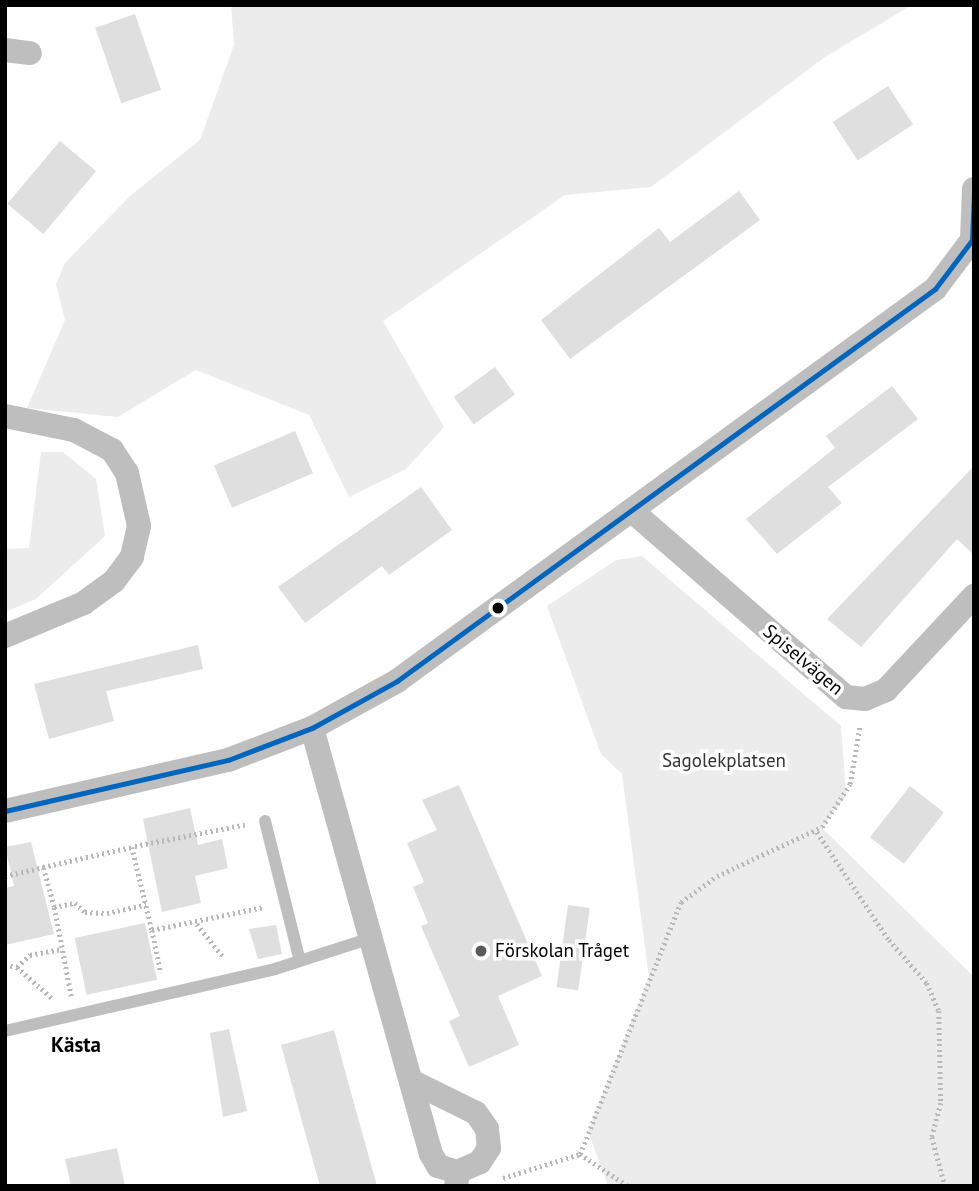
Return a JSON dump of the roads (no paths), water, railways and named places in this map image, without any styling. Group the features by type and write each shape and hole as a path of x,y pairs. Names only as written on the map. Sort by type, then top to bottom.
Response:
{"street":[{"path":"5,811 228,760 312,728 397,681 935,289 973,240 974,189"},
{"path":"5,416 74,430 112,450 127,473 139,526 132,557 114,581 84,603 5,636"},
{"name":"Spiselvägen","path":"632,511 833,689 859,699 887,690 974,596"},
{"path":"312,728 430,1154 438,1166 457,1179 480,1162 489,1148 486,1129 476,1113 411,1081"}],"lane":[{"path":"265,821 299,957"},
{"path":"5,1031 240,978 299,957 371,938"}],"place":[{"name":"Förskolan Tråget","path":"481,951"}],"district":[{"name":"Kästa","path":"76,1045"}],"park label":[{"name":"Sagolekplatsen","path":"724,761"}]}
